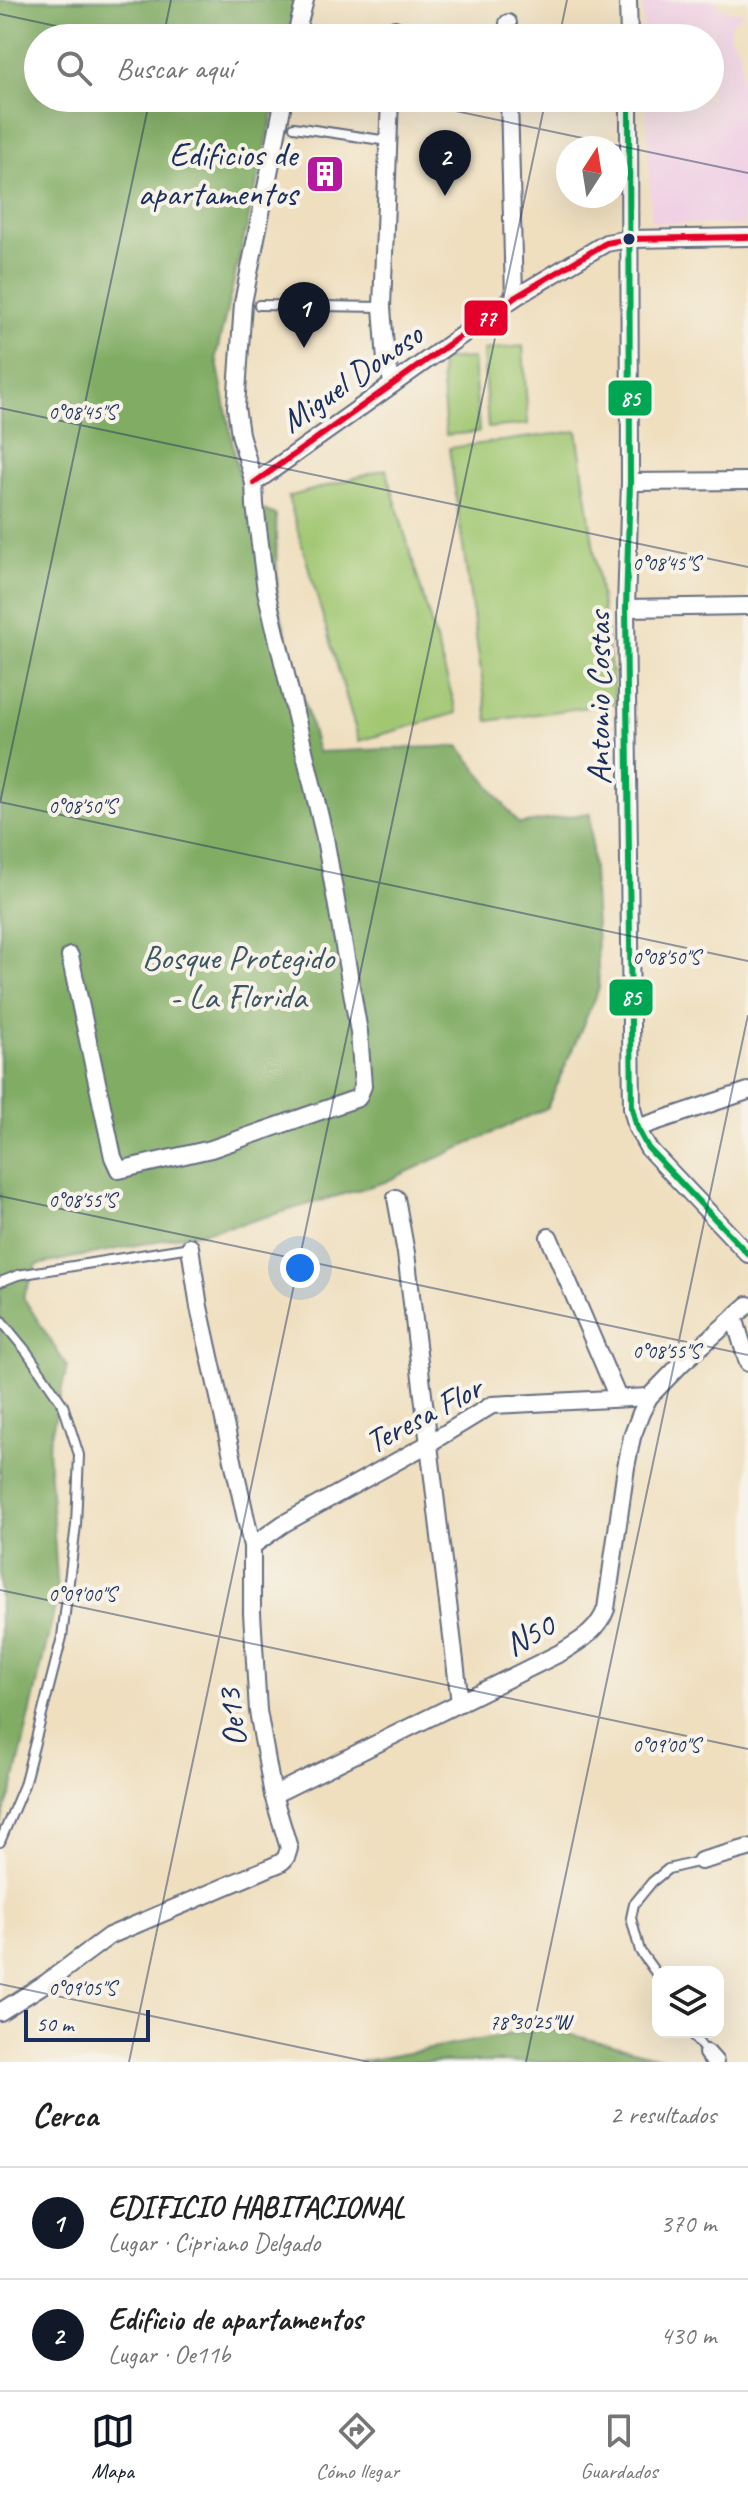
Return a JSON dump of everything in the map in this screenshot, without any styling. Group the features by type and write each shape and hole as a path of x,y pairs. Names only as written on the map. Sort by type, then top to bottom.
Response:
{"street":[{"path":"299,24 305,0"},
{"path":"628,0 629,24"},
{"path":"70,956 113,1157 119,1170 211,1149 358,1098 363,1086 359,1032 325,838 266,591 254,483 236,407 243,303 281,112"},
{"path":"390,112 382,307 386,361 393,384"},
{"path":"509,112 514,298"},
{"name":"Antonio Costas","path":"629,112 630,482 626,608 632,1100 637,1128 648,1148 748,1254"},
{"name":"Miguel Donoso","path":"254,483 514,298 606,243 629,239 748,237"},
{"path":"630,482 748,481"},
{"path":"626,608 748,606"},
{"path":"637,1128 748,1091"},
{"path":"396,1198 406,1253 460,1703"},
{"path":"549,1237 618,1398"},
{"name":"Oe13","path":"0,2012 46,1983 109,1936 283,1861 289,1848 273,1795 258,1711 252,1613 252,1546 199,1307 190,1247"},
{"path":"649,1397 682,1363 748,1305"},
{"path":"734,1317 748,1363"},
{"name":"Teresa Flor","path":"252,1546 283,1524 492,1405 649,1397"},
{"name":"N50","path":"273,1795 562,1652 586,1637 600,1622 606,1609 632,1437 649,1397"},
{"path":"701,1861 748,1848"}],"lane":[{"path":"294,127 390,141"},
{"path":"259,305 382,307"},
{"path":"0,1282 18,1275 190,1247"},
{"path":"0,1319 63,1405 79,1455 76,1525 62,1637 24,1785 0,1842"},
{"path":"652,1968 640,1951 631,1918 634,1904 652,1882 668,1869 701,1861"},
{"path":"695,2038 711,2057"}],"shaded area":[{"path":"642,0 715,0 719,6 733,12 745,11 730,28 730,37 741,51 743,226 651,222 647,112 724,112 724,24 643,24"}],"green space":[{"name":"Bosque Protegido - La Florida","path":"0,0 300,0 294,24 24,24 24,112 274,112 216,356 244,503 276,515 277,601 318,752 459,746 519,824 590,813 599,988 547,1108 385,1182 241,1224 37,1265 23,1297 67,1367 48,1448 58,1594 13,1788 0,1824"},
{"path":"523,346 528,424 488,428 483,350"},
{"path":"473,358 479,432 446,435 440,360"},
{"path":"577,431 616,703 488,721 449,448"},
{"path":"386,469 457,713 359,741 288,497"},
{"path":"544,2028 670,2062 359,2062"}],"transit line":[{"name":"85","path":"629,112 630,482 626,608 632,1108 637,1128 648,1148 748,1254"},
{"name":"77","path":"254,483 514,298 606,243 629,239 748,237"}],"place":[{"name":"Edificios de apartamentos","path":"325,174"},
{"name":"Edificio de apartamentos","path":"445,196"},
{"name":"EDIFICIO HABITACIONAL","path":"304,348"}]}
